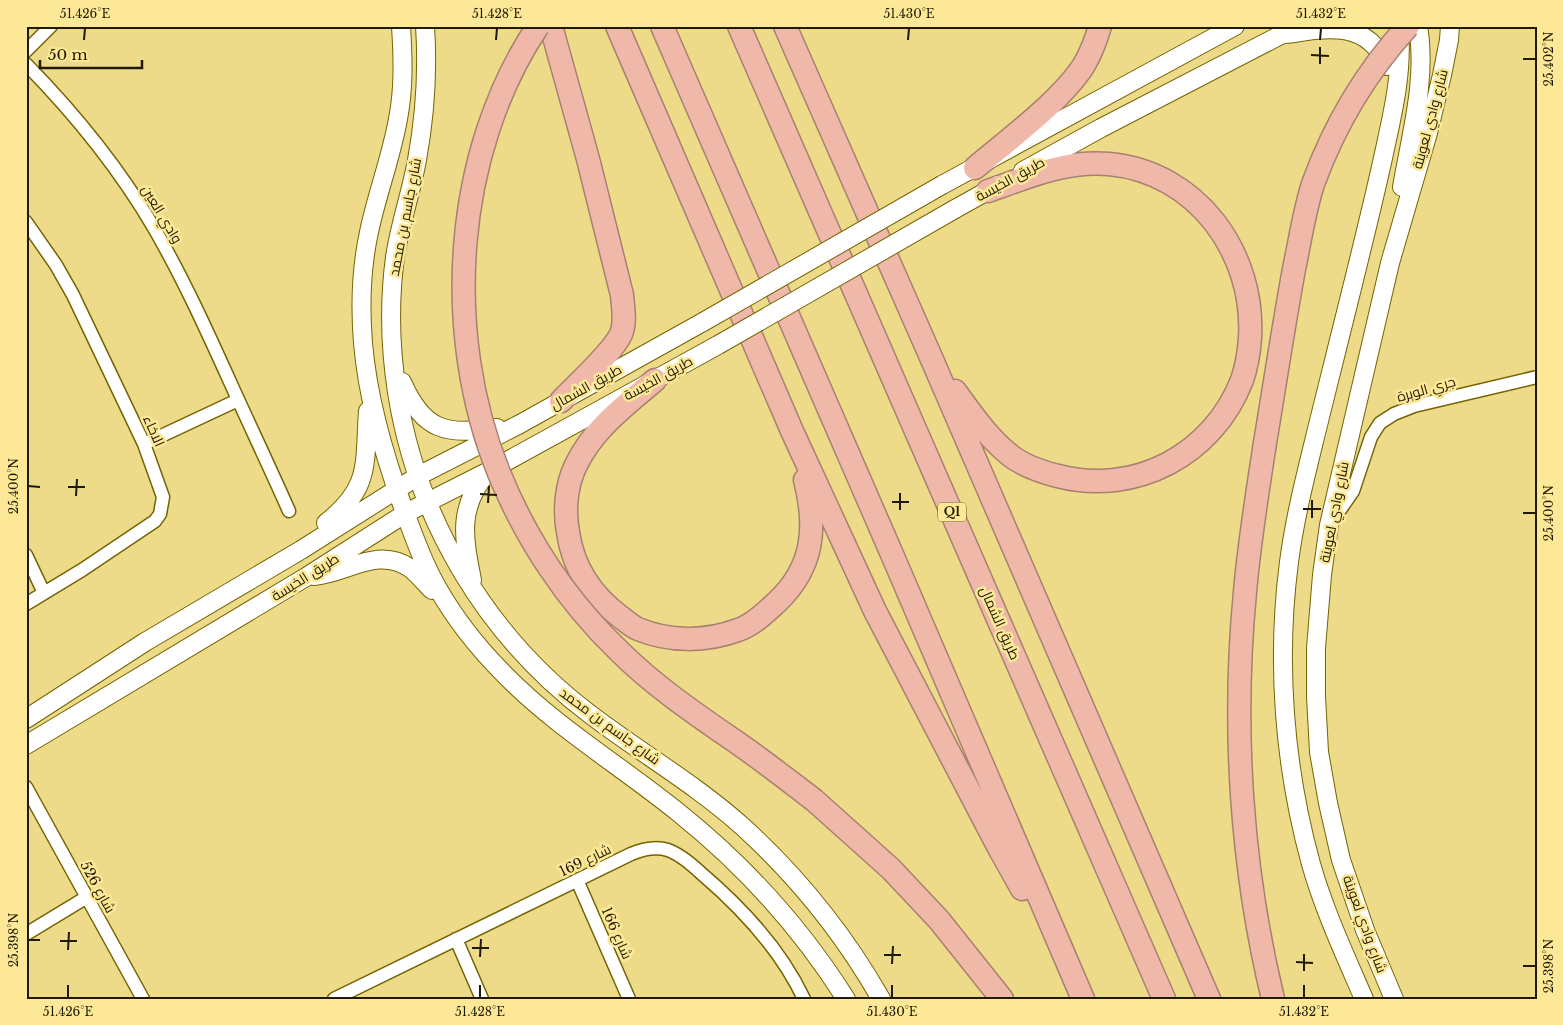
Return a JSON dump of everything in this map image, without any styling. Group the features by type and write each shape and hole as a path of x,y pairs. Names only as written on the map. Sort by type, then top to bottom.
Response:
{"highway":[{"path":"538,26 514,67 495,110 483,146 466,232 464,272 464,313 471,373 483,426 499,472 518,513 546,563 565,590 617,650 660,688 814,800 891,869 939,920 1002,999"},
{"path":"551,26 620,285 624,318 621,334 614,347 560,401"},
{"path":"617,26 792,431 875,612 995,842 1023,890 1033,903 1046,913"},
{"path":"662,26 1083,999"},
{"name":"طريق الشمال","path":"739,26 1164,999"},
{"path":"784,26 930,355 1209,999"},
{"path":"800,26 821,108"},
{"path":"975,168 1061,93 1084,66 1100,26"},
{"path":"1272,999 1262,955 1250,870 1241,780 1240,707 1245,592 1264,449 1292,279 1313,186 1347,108 1365,79 1408,26"},
{"path":"930,355 987,434 1012,457 1049,474 1079,481 1111,481 1130,478 1146,474 1178,458 1194,446 1218,421 1243,378 1249,349 1250,327 1244,276 1238,259 1224,234 1202,208 1188,196 1162,180 1144,172 1127,167 1096,164 1063,166 988,191"},
{"path":"655,380 612,417 589,442 575,468 567,494 566,520 570,544 577,566 588,586 607,608 637,629 672,639 706,638 739,630 761,616 786,593 805,565 811,540 812,522 808,493 792,431"}],"main road":[{"name":"شارع جاسم بن محمد","path":"401,26 403,82 399,118 369,232 362,277 361,307 363,345 381,440 426,566 447,604 488,656 526,695 560,724 676,811 753,881 798,932 846,999"},
{"name":"شارع جاسم بن محمد","path":"425,26 426,80 423,124 392,277 391,320 394,362 402,420 418,476 439,530 475,593 516,647 565,695 683,779 718,806 763,846 823,912 858,961 881,999"},
{"name":"طريق الخيسة","path":"942,185 1235,26"},
{"name":"طريق الخيسة","path":"26,746 306,577 406,514 655,380 955,209 1101,128 1183,86 1277,31 1298,26"},
{"name":"شارع وادي لعوينة","path":"1364,999 1326,909 1299,818 1286,730 1282,658 1289,560 1298,508 1365,237 1395,99 1399,70 1398,26"},
{"path":"1390,264 1419,87 1421,60 1418,26"},
{"name":"شارع وادي لعوينة","path":"1394,999 1365,930 1341,860 1328,803 1319,752 1316,648 1322,575 1329,525 1390,264 1428,133 1446,57 1450,26"},
{"path":"1277,31 1331,28 1347,30 1361,35 1375,45 1383,57 1392,79 1395,99"},
{"name":"طريق الشمال","path":"397,489 418,476 520,424 703,322 942,185"},
{"path":"394,362 412,404 427,420 436,425 464,432 520,424"},
{"path":"301,550 347,504 358,489 366,461 370,390"},
{"path":"475,593 466,546 466,513 477,487 489,471"},
{"name":"طريق الخيسة","path":"26,718 175,624 301,550 397,489"},
{"path":"306,577 332,573 371,560 393,561 416,573 447,604"}],"street":[{"path":"26,50 51,26"},
{"name":"وادي العين","path":"26,64 96,142 139,203 162,242 191,297 289,511"},
{"name":"الاخاء","path":"26,222 56,265 73,294 144,444 161,489 163,506 160,514 148,527 26,604"},
{"name":"جري الوبرة","path":"1329,525 1353,492 1371,437 1380,423 1394,414 1414,406 1537,377"},
{"path":"144,444 238,400"},
{"path":"26,555 44,593"},
{"name":"شارع 526","path":"26,788 143,999"},
{"name":"شارع 169","path":"335,999 577,880 646,849 662,849 677,854 721,891 756,927 776,953 804,999"},
{"name":"شارع 166","path":"577,880 630,999"},
{"path":"26,934 87,897"},
{"path":"456,939 482,999"}]}
